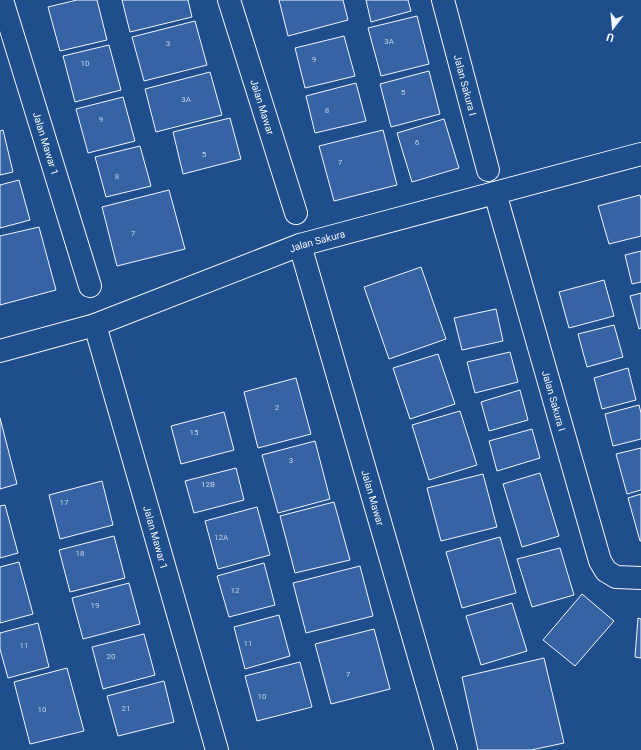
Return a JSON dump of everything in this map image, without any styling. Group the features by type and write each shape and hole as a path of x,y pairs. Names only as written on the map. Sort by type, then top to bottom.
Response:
{"street":[{"name":"Jalan Mawar 1","path":"2,0 90,286"},
{"name":"Jalan Mawar","path":"229,0 296,213"},
{"name":"Jalan Sakura I","path":"443,0 488,170"},
{"name":"Jalan Sakura","path":"0,351 96,325 300,245 641,154"},
{"name":"Jalan Sakura I","path":"495,193 600,561 606,571 616,577 641,578"},
{"name":"Jalan Mawar","path":"300,245 446,750"},
{"name":"Jalan Mawar 1","path":"96,325 217,750"}],"building":[{"path":"77,0 97,0 107,40 60,51 48,7"},
{"path":"122,0 188,0 192,17 130,32"},
{"path":"279,0 343,0 348,20 288,36"},
{"path":"366,0 408,0 411,11 371,22"},
{"path":"417,16 429,64 381,76 368,28"},
{"path":"195,21 207,65 144,81 132,37"},
{"path":"344,36 355,76 305,88 295,48"},
{"path":"109,45 121,90 75,102 63,56"},
{"path":"429,71 440,114 391,127 380,84"},
{"path":"210,72 222,115 156,132 145,89"},
{"path":"356,83 366,121 315,133 306,96"},
{"path":"123,97 135,141 88,153 76,109"},
{"path":"230,118 241,159 183,174 173,132"},
{"path":"444,119 459,168 412,182 397,133"},
{"path":"3,130 13,172 0,175 0,131"},
{"path":"383,130 397,185 334,201 319,146"},
{"path":"140,146 151,186 106,197 95,157"},
{"path":"19,180 30,220 0,228 0,185"},
{"path":"169,190 185,249 117,266 102,207"},
{"path":"640,195 641,236 609,244 598,206"},
{"path":"39,227 56,290 0,305 0,236"},
{"path":"641,251 641,282 632,284 625,255"},
{"path":"421,267 446,339 389,359 364,287"},
{"path":"604,280 614,316 569,328 559,292"},
{"path":"641,293 641,328 639,329 630,296"},
{"path":"496,309 503,341 462,350 454,318"},
{"path":"614,325 623,357 587,367 578,334"},
{"path":"510,352 518,382 475,393 467,362"},
{"path":"438,354 455,404 410,419 393,368"},
{"path":"628,368 636,400 602,409 594,378"},
{"path":"296,378 311,434 258,448 244,392"},
{"path":"520,390 528,420 489,431 481,402"},
{"path":"639,405 641,413 641,439 613,446 605,414"},
{"path":"460,411 477,465 429,480 412,425"},
{"path":"224,412 234,450 181,464 171,426"},
{"path":"0,418 17,484 0,489"},
{"path":"532,429 540,458 497,471 489,441"},
{"path":"315,441 330,499 278,513 262,455"},
{"path":"641,448 641,490 627,494 616,454"},
{"path":"236,468 244,500 194,513 185,481"},
{"path":"540,473 559,536 522,547 503,484"},
{"path":"483,474 497,527 441,541 427,488"},
{"path":"102,481 113,525 60,539 49,495"},
{"path":"641,494 641,541 640,541 628,498"},
{"path":"334,502 350,560 295,573 280,516"},
{"path":"5,505 18,553 0,558 0,506"},
{"path":"257,507 270,555 218,569 205,521"},
{"path":"114,536 125,578 70,592 59,550"},
{"path":"500,537 516,593 462,608 446,552"},
{"path":"560,548 574,595 532,607 517,559"},
{"path":"19,562 33,614 0,623 0,567"},
{"path":"264,563 275,605 229,617 217,576"},
{"path":"360,566 373,616 306,633 293,583"},
{"path":"129,583 140,624 83,639 72,598"},
{"path":"582,594 614,621 575,666 543,640"},
{"path":"512,603 527,651 481,665 466,616"},
{"path":"279,615 290,656 245,669 234,627"},
{"path":"638,618 641,619 641,658 635,657"},
{"path":"38,623 49,667 8,678 0,649 0,633"},
{"path":"374,629 390,689 331,704 315,644"},
{"path":"144,634 155,675 103,689 92,647"},
{"path":"544,658 564,743 531,750 478,750 462,677"},
{"path":"300,662 312,707 257,721 245,676"},
{"path":"67,668 84,731 30,744 14,682"},
{"path":"164,681 174,722 118,736 107,696"}]}
